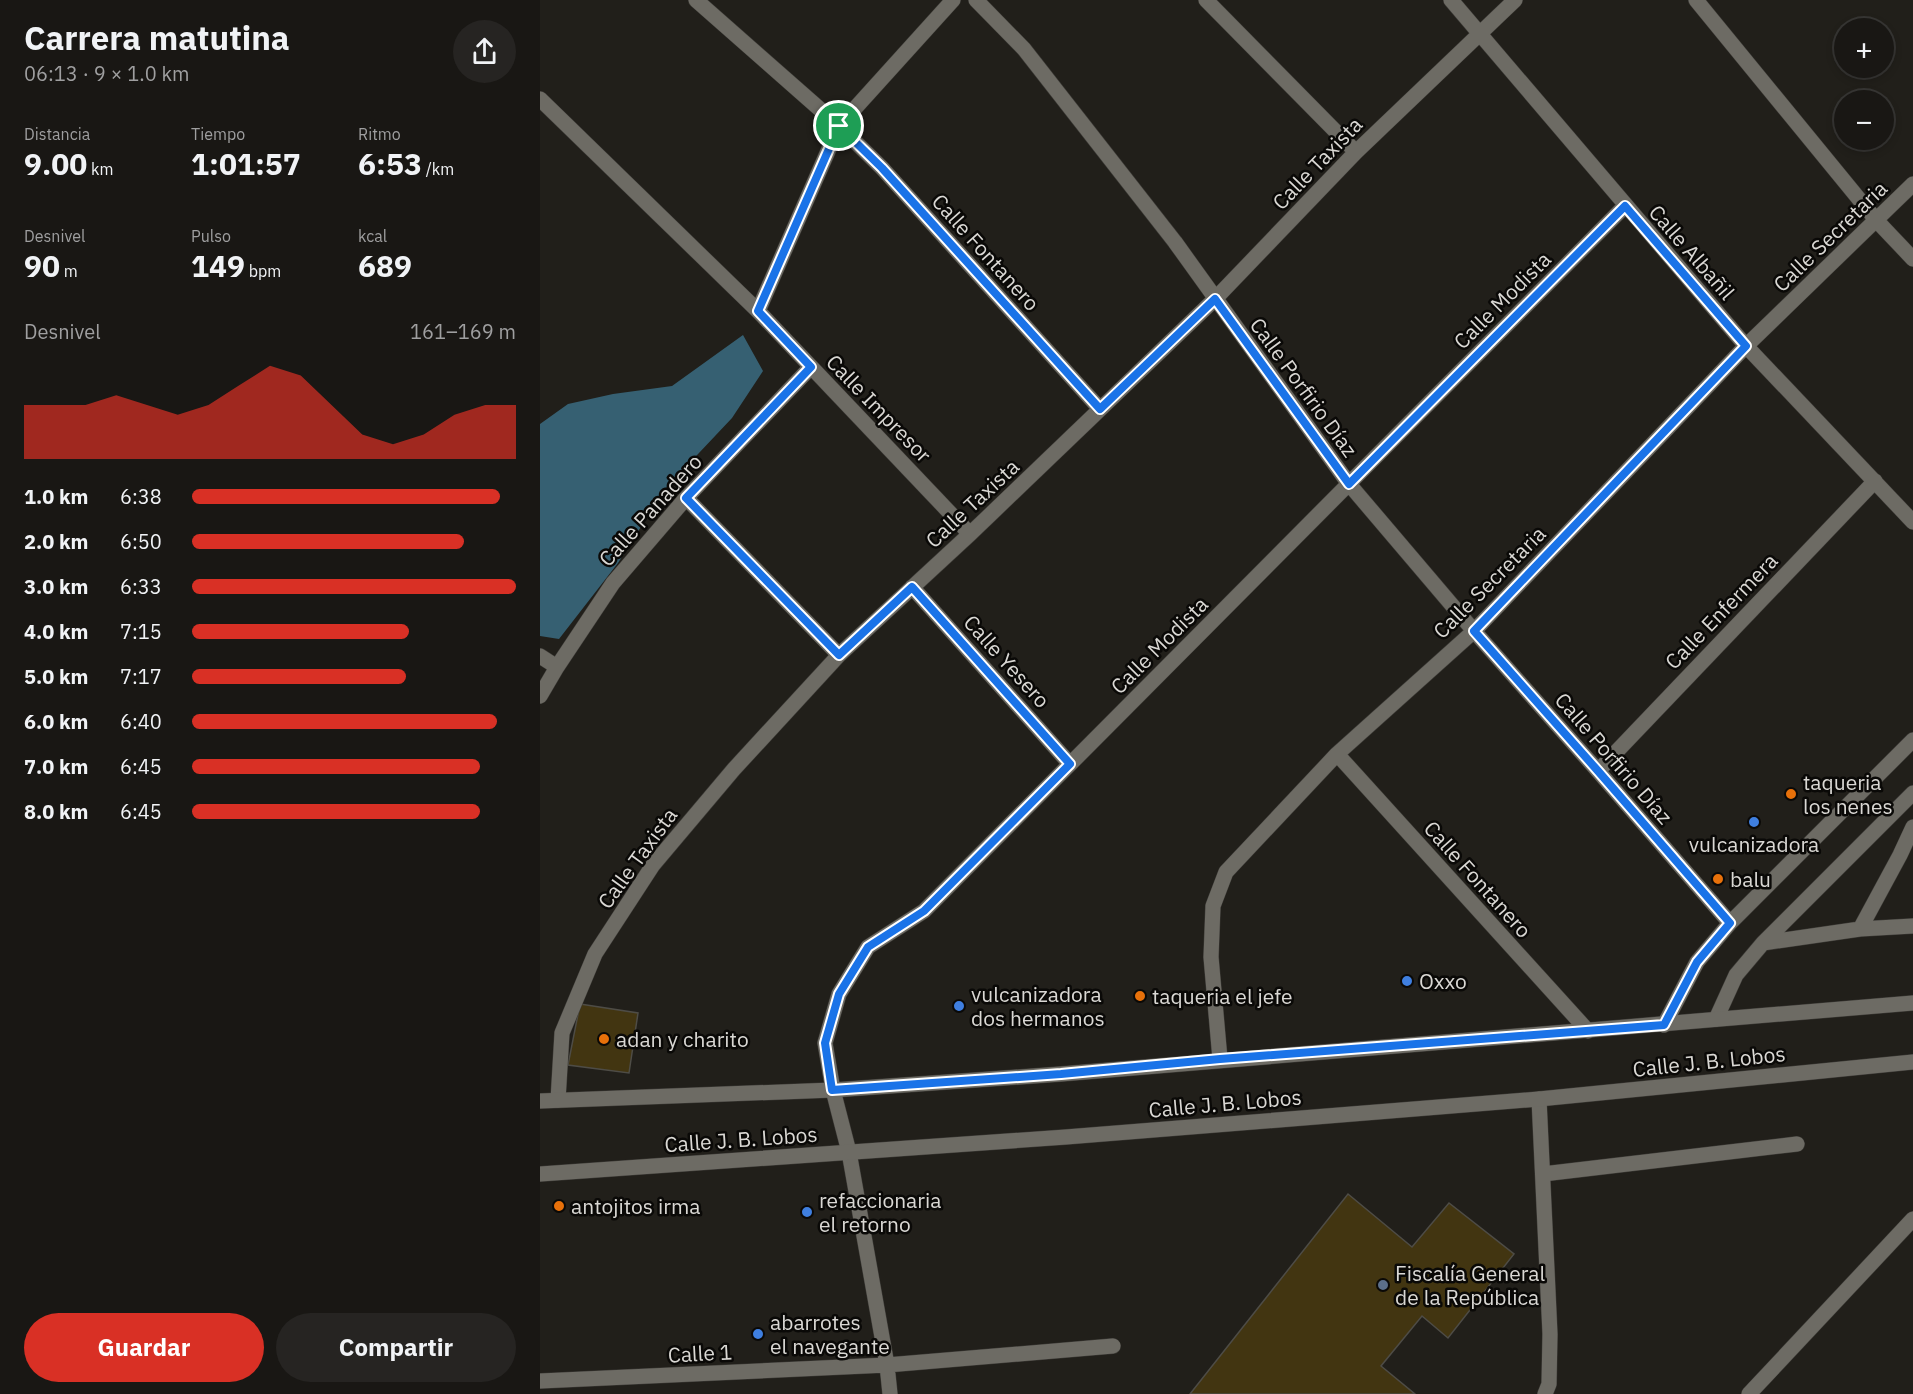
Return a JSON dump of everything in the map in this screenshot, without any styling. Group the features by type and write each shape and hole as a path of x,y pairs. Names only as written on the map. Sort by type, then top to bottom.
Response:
{"street":[{"name":"Calle Fontanero","path":"696,0 839,126 882,168 1100,409"},
{"path":"758,311 839,126 953,0"},
{"name":"Calle Porfirio Díaz","path":"976,0 1024,49 1175,242 1349,484 1474,631 1730,923"},
{"path":"1206,0 1356,152"},
{"name":"Calle Albañil","path":"1451,0 1746,346 1913,522"},
{"name":"Calle Taxista","path":"558,1100 562,1033 595,954 653,865 734,769 839,655 970,534 1215,299 1356,152 1515,0"},
{"path":"1696,0 1877,221 1913,259"},
{"name":"Calle Impresor","path":"540,99 758,311 970,534"},
{"name":"Calle Secretaria","path":"1220,1059 1211,957 1213,906 1226,872 1337,754 1474,631 1746,346 1913,184"},
{"name":"Calle Modista","path":"890,1394 887,1365 849,1152 832,1090 825,1043 839,994 868,947 924,911 1625,206"},
{"name":"Calle Panadero","path":"540,696 613,583 686,498 811,367"},
{"name":"Calle Enfermera","path":"1598,771 1875,481"},
{"path":"686,498 839,655"},
{"name":"Calle Yesero","path":"912,587 1070,764"},
{"path":"540,656 557,667"},
{"path":"1664,1025 1697,962 1730,923 1913,740"},
{"name":"Calle Fontanero","path":"1337,754 1588,1031"},
{"path":"1716,1019 1736,975 1763,943 1913,793"},
{"path":"1860,929 1913,827"},
{"path":"1763,943 1860,929 1913,926"},
{"name":"Calle J. B. Lobos","path":"540,1101 832,1090 1061,1074 1913,1003"},
{"name":"Calle J. B. Lobos","path":"540,1174 1078,1136 1539,1099 1913,1062"},
{"path":"1539,1099 1550,1334 1549,1384 1545,1394"},
{"path":"1543,1174 1797,1144"},
{"path":"1755,1392 1913,1219"},
{"name":"Calle 1","path":"540,1381 887,1365 1113,1346"}],"water":[{"path":"743,335 763,371 732,418 665,489 618,563 559,639 540,636 540,424 568,404 613,394 672,386"}],"building":[{"name":"adan y charito","path":"580,1004 638,1013 629,1073 568,1065"},
{"name":"Fiscalía General de la República","path":"1348,1194 1412,1247 1449,1203 1514,1254 1448,1338 1422,1316 1381,1366 1415,1394 1190,1394"}],"place":[{"name":"taqueria los nenes","path":"1791,794"},
{"name":"vulcanizadora","path":"1754,822"},
{"name":"balu","path":"1718,879"},
{"name":"Oxxo","path":"1407,981"},
{"name":"taqueria el jefe","path":"1140,996"},
{"name":"vulcanizadora dos hermanos","path":"959,1006"},
{"name":"adan y charito","path":"604,1039"},
{"name":"antojitos irma","path":"559,1206"},
{"name":"refaccionaria el retorno","path":"807,1212"},
{"name":"Fiscalía General de la República","path":"1383,1285"},
{"name":"abarrotes el navegante","path":"758,1334"}],"route":[{"path":"839,126 882,168 1100,409 1215,299 1349,484 1625,206 1746,346 1474,631 1730,923 1697,962 1664,1025 1220,1059 1061,1074 832,1090 825,1043 839,994 868,947 924,911 1070,764 912,587 839,655 686,498 811,367 758,311 839,126"}]}
